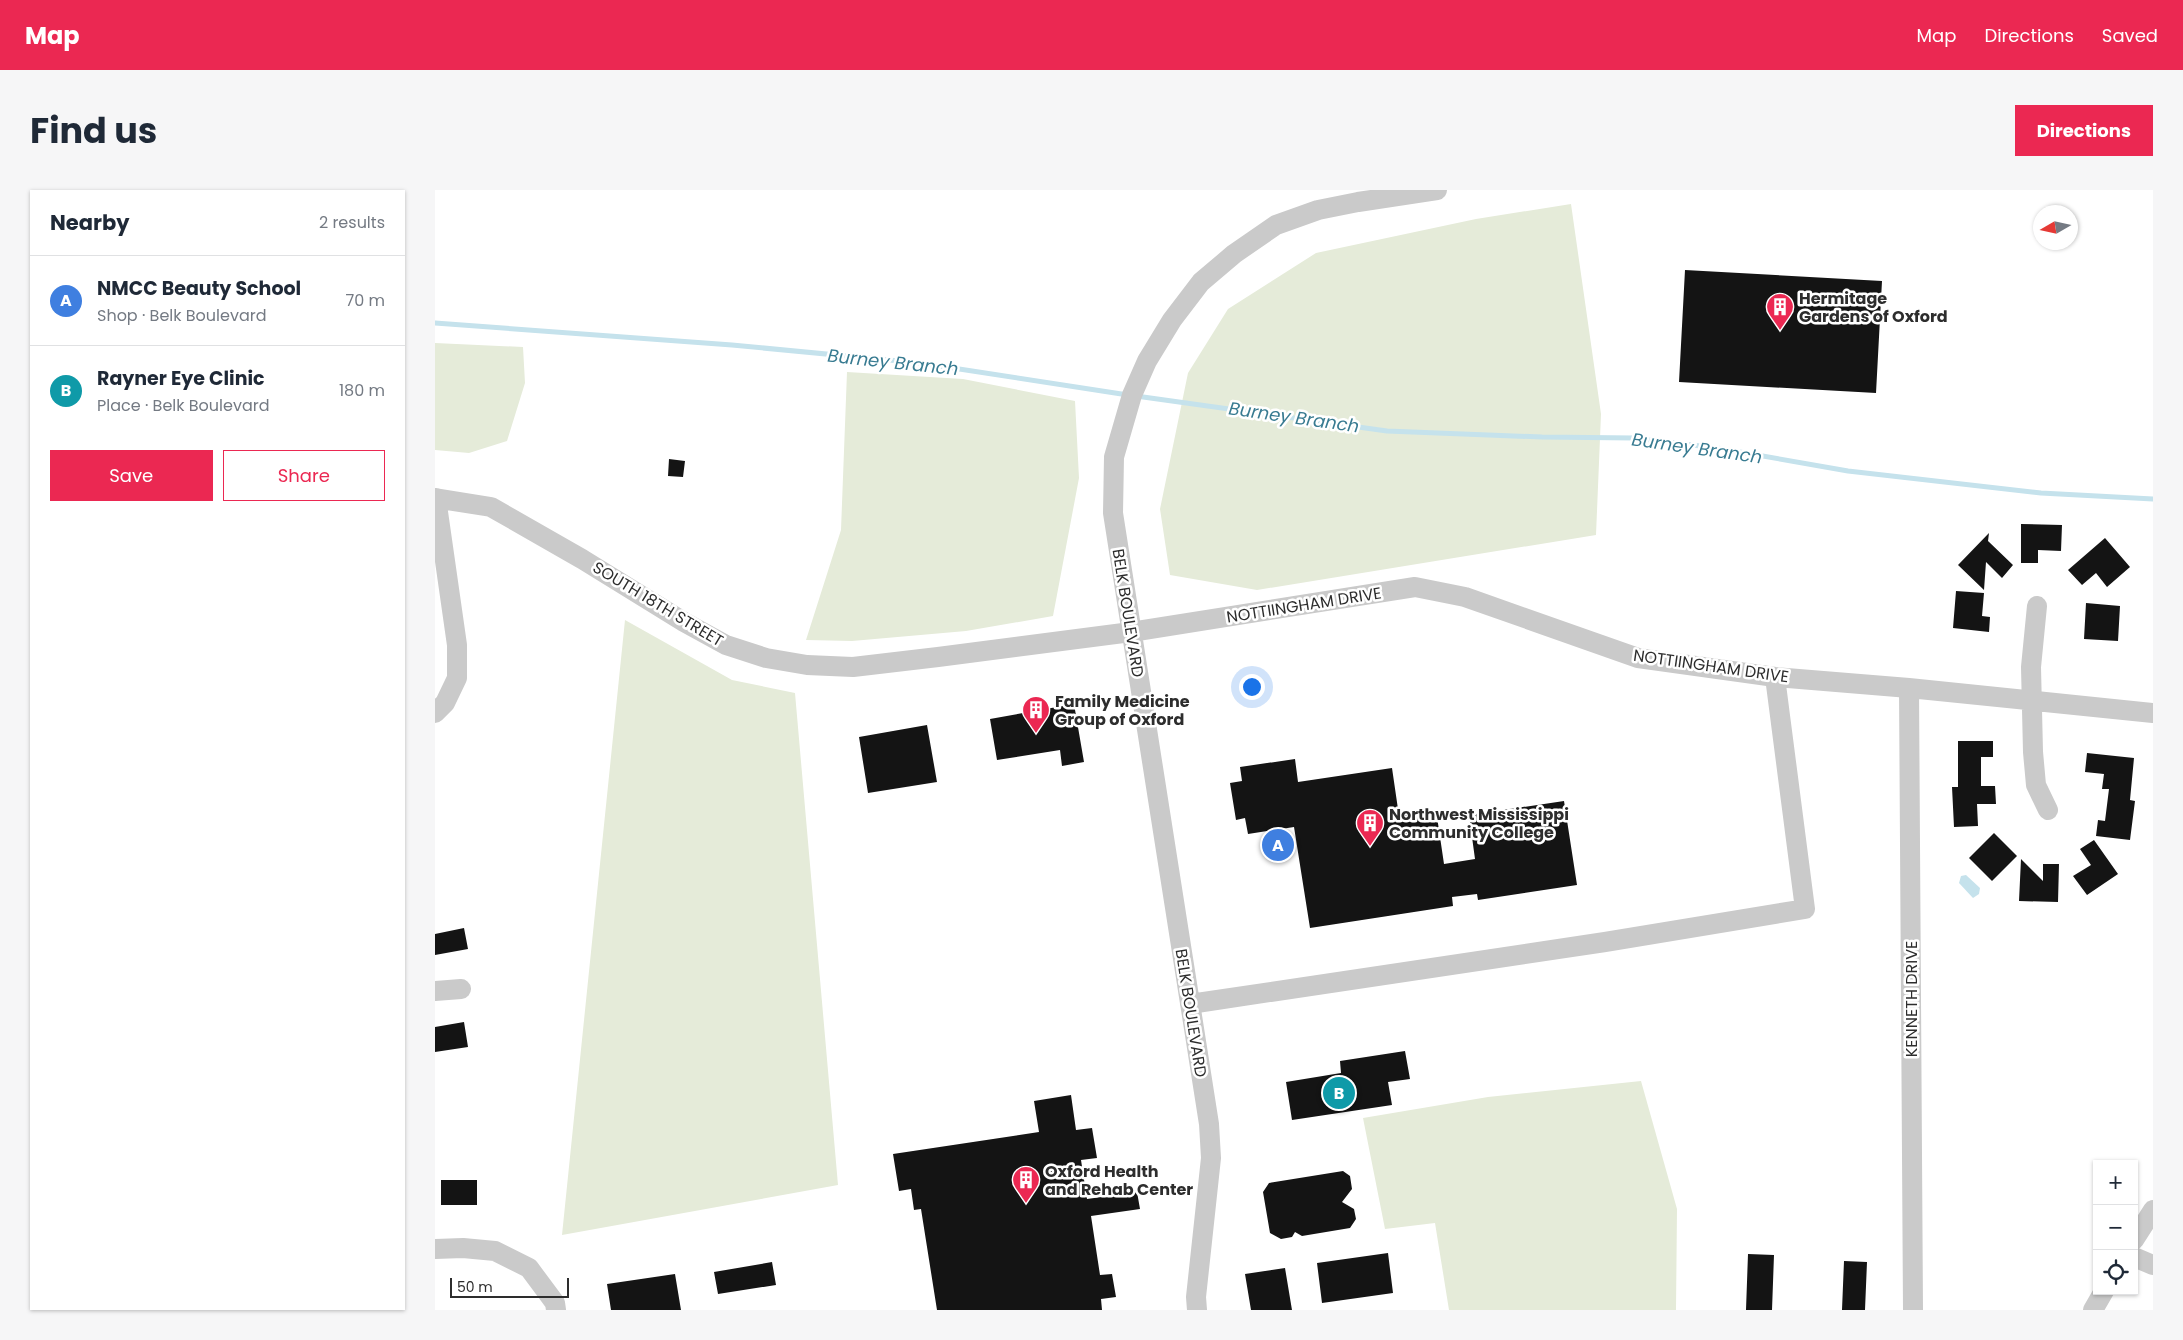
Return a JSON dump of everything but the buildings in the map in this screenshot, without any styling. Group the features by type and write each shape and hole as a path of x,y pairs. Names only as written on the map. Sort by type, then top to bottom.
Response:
{"street":[{"name":"BELK BOULEVARD","path":"1197,1310 1196,1297 1211,1158 1209,1124 1113,513 1114,457 1132,395 1147,361 1172,320 1201,282 1234,254 1276,225 1318,210 1437,190"},
{"name":"SOUTH 18TH STREET","path":"435,498 491,507 582,559 684,622 726,645 766,658 807,665 853,667 1131,632"},
{"path":"435,498 457,645 457,678 445,703 435,713"},
{"name":"NOTTIINGHAM DRIVE","path":"1131,632 1415,587 1465,597 1638,658 1775,677 1909,688 2153,713"},
{"path":"2037,606 2031,667 2033,752 2036,785 2048,810"},
{"path":"1190,1004 1805,909 1775,677"},
{"name":"KENNETH DRIVE","path":"1909,688 1913,1310"},
{"path":"435,991 461,989"},
{"path":"2138,1234 2153,1210"},
{"path":"435,1249 463,1248 495,1251 529,1268 555,1303 556,1310"},
{"path":"2138,1259 2153,1265"},
{"path":"2093,1310 2102,1295"}],"green space":[{"path":"1571,204 1601,414 1596,535 1257,590 1170,575 1160,509 1188,373 1228,309 1316,253 1476,219"},
{"path":"435,343 523,347 525,383 507,441 469,453 435,450"},
{"path":"847,372 963,379 1075,401 1079,478 1053,616 966,631 852,641 806,640 841,530"},
{"path":"625,620 732,680 795,693 838,1185 562,1235"},
{"path":"1641,1081 1677,1209 1676,1310 1449,1310 1435,1223 1385,1229 1363,1118 1488,1097"}],"water":[{"path":"1966,875 1980,888 1979,894 1973,898 1959,883 1961,876"}],"waterway":[{"name":"Burney Branch","path":"435,323 732,345 920,363 1128,395"},
{"name":"Burney Branch","path":"1136,396 1387,431 1542,437 1634,438 1717,448 1848,471 2041,493 2153,499"}],"place":[{"name":"Hermitage Gardens of Oxford","path":"1780,331"},
{"name":"Family Medicine Group of Oxford","path":"1036,734"},
{"name":"NMCC Beauty School","path":"1278,845"},
{"name":"Northwest Mississippi Community College","path":"1370,847"},
{"name":"Rayner Eye Clinic","path":"1339,1093"},
{"name":"Oxford Health and Rehab Center","path":"1026,1204"}]}
